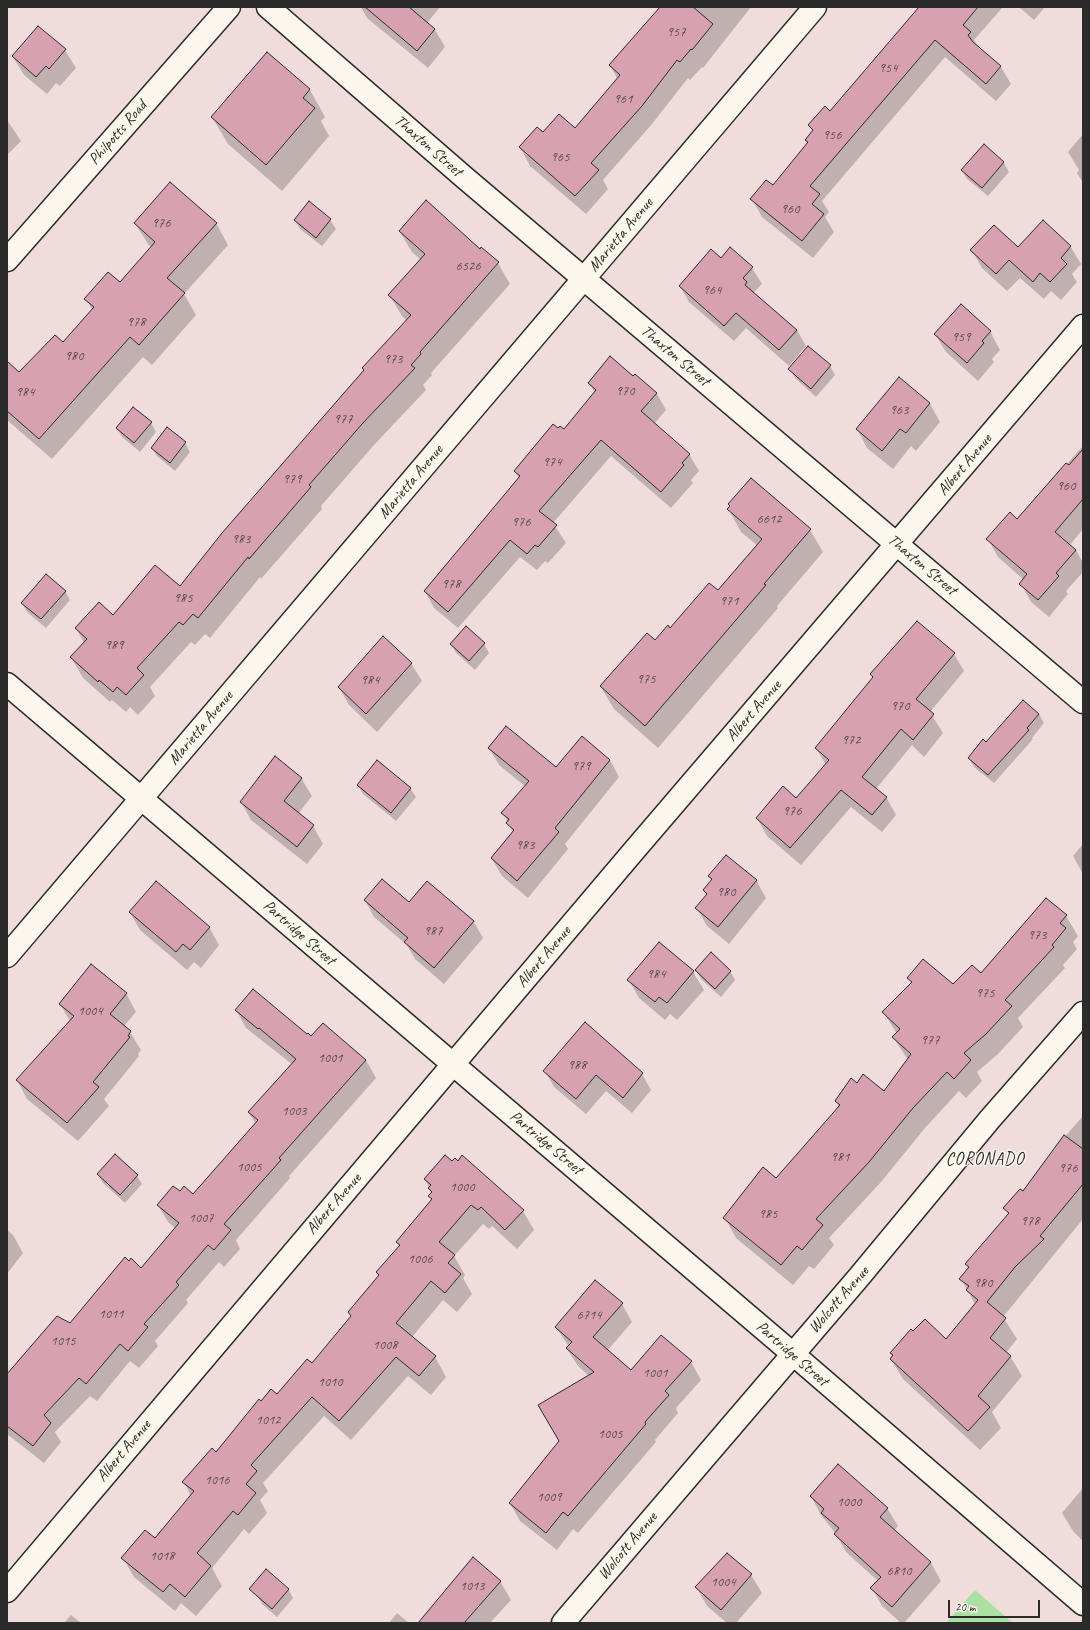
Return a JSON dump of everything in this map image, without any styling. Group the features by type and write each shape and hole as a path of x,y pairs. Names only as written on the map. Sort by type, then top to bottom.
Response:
{"street":[{"name":"Philpotts Road","path":"7,260 229,7"},
{"name":"Thaxton Street","path":"268,7 584,279 1083,702"},
{"name":"Marietta Avenue","path":"7,956 815,7"},
{"name":"Albert Avenue","path":"7,1591 632,853 1083,326"},
{"name":"Partridge Street","path":"7,684 793,1354 1083,1604"},
{"name":"Wolcott Avenue","path":"563,1623 859,1277 990,1119 1083,1013"}],"green space":[{"path":"975,1590 1013,1623 946,1623"}],"building":[{"path":"365,7 409,7 435,29 417,51"},
{"path":"660,7 693,7 713,24 680,62 677,60 642,106 591,163 599,170 575,196 519,147 537,127 543,132 559,114 575,128 620,75 609,65"},
{"path":"919,7 978,7 963,25 971,32 968,35 973,42 1001,66 986,84 935,40 810,186 820,194 812,204 824,214 802,241 750,199 766,180 773,185 808,142 805,140 813,130 808,125 825,106 830,111"},
{"path":"38,26 66,49 49,69 46,66 36,77 12,56"},
{"path":"267,52 310,89 303,98 315,108 266,165 211,117"},
{"path":"984,144 1004,162 982,188 961,170"},
{"path":"170,182 217,223 167,278 185,293 139,345 130,337 39,439 7,411 7,361 19,372 55,335 63,342 94,307 84,299 108,272 120,282 155,242 134,223"},
{"path":"426,200 480,249 481,247 499,262 420,352 421,354 411,365 415,368 362,424 309,485 311,487 249,559 248,557 198,618 193,614 183,625 179,622 137,668 144,675 126,695 117,687 113,692 99,680 98,682 70,657 87,639 75,628 99,602 113,615 155,565 180,586 222,533 364,370 362,368 411,315 388,295 425,254 399,231"},
{"path":"309,201 331,219 316,238 294,220"},
{"path":"1043,220 1071,246 1061,258 1067,264 1050,282 1040,273 1033,282 1009,260 996,274 970,250 994,225 1018,247"},
{"path":"730,247 753,267 743,278 747,282 745,285 797,330 779,350 736,313 724,326 679,286 711,249 721,258"},
{"path":"961,304 991,331 982,341 984,343 967,363 934,334"},
{"path":"808,346 831,365 811,389 788,369"},
{"path":"610,356 633,376 635,374 657,393 641,411 690,454 682,463 684,465 661,492 601,440 539,511 557,525 538,547 535,545 527,554 510,540 448,612 424,591 520,476 514,471 553,424 558,428 560,426 564,429 596,390 588,383"},
{"path":"899,377 930,403 906,433 900,429 882,451 856,429"},
{"path":"133,407 152,422 134,443 116,428"},
{"path":"167,427 186,442 170,463 151,448"},
{"path":"1083,449 1083,499 1055,532 1076,550 1056,573 1059,576 1038,600 1019,584 1027,574 986,539 1010,512 1017,519 1066,463 1069,465"},
{"path":"751,478 811,529 764,584 766,585 645,726 600,686 647,633 655,640 668,625 670,628 709,583 718,590 762,539 727,509 730,506 728,504"},
{"path":"46,574 66,591 41,619 21,603"},
{"path":"917,621 955,653 916,699 934,714 913,740 901,729 862,777 887,797 872,815 841,790 790,848 756,818 783,786 796,798 829,760 815,748 873,677 870,674"},
{"path":"466,626 485,643 469,661 450,644"},
{"path":"383,636 412,663 366,714 338,687"},
{"path":"1023,700 1039,714 1027,728 1029,730 988,775 968,758 983,739 986,742"},
{"path":"506,726 556,767 582,736 610,760 555,828 559,832 517,881 491,858 514,830 506,823 509,819 501,813 529,781 488,748"},
{"path":"275,756 302,778 284,801 314,825 297,847 240,802"},
{"path":"377,760 411,788 391,813 357,785"},
{"path":"726,855 757,880 718,927 695,908 707,894 703,890 712,879 708,876"},
{"path":"382,879 409,902 427,881 474,921 434,968 404,942 408,938 364,900"},
{"path":"156,881 210,927 190,950 183,944 176,952 129,912"},
{"path":"1046,898 1067,915 1060,923 1066,928 1052,945 1054,947 1005,1000 1012,1006 986,1034 964,1053 971,1060 954,1079 947,1072 913,1108 869,1162 816,1219 823,1225 802,1250 797,1246 781,1265 723,1218 763,1167 776,1178 840,1105 835,1101 851,1078 857,1083 863,1074 884,1091 911,1054 892,1037 900,1029 882,1012 912,982 907,978 923,959 953,984 972,965 981,973"},
{"path":"659,942 694,971 667,1003 659,997 655,1002 627,980"},
{"path":"711,952 731,971 715,989 695,970"},
{"path":"91,964 127,993 110,1014 131,1031 128,1036 130,1037 93,1082 99,1087 67,1123 16,1080 74,1016 59,1004"},
{"path":"253,989 307,1034 308,1033 311,1036 323,1023 366,1060 279,1158 281,1160 224,1224 231,1230 214,1250 208,1245 176,1282 179,1285 144,1324 148,1327 128,1351 120,1344 86,1384 79,1378 44,1415 51,1423 33,1446 7,1426 7,1374 57,1316 70,1323 125,1257 129,1261 131,1258 141,1268 179,1223 157,1205 173,1186 180,1191 184,1186 193,1194 258,1120 248,1112 296,1059 235,1010"},
{"path":"585,1022 643,1073 623,1098 596,1075 576,1099 543,1071"},
{"path":"1064,1135 1083,1149 1083,1184 1040,1236 1044,1239 1015,1267 987,1302 1006,1318 990,1338 1011,1356 978,1396 990,1407 968,1431 890,1359 893,1355 890,1353 911,1329 913,1331 925,1319 946,1339 978,1300 966,1290 969,1286 959,1279 969,1267 965,1264 1009,1213 1003,1208 1020,1189 1023,1191"},
{"path":"115,1154 138,1175 120,1195 97,1174"},
{"path":"445,1155 452,1161 455,1158 458,1161 462,1155 524,1210 505,1230 481,1207 478,1210 471,1205 439,1242 455,1255 448,1263 461,1274 445,1293 431,1281 396,1323 436,1356 419,1376 396,1357 339,1421 312,1397 251,1465 257,1471 246,1484 256,1493 238,1515 233,1511 197,1553 211,1566 185,1597 170,1584 163,1592 121,1558 145,1530 155,1538 194,1491 182,1482 212,1448 216,1452 259,1399 261,1401 271,1389 277,1394 307,1359 312,1363 351,1316 348,1312 379,1275 376,1272 400,1245 396,1242 432,1199 428,1196 432,1192 428,1188 431,1185 424,1179"},
{"path":"595,1280 623,1303 593,1337 631,1370 661,1335 692,1361 665,1391 669,1395 645,1422 646,1424 568,1516 563,1512 546,1533 509,1503 559,1441 538,1405 594,1372 566,1348 572,1342 555,1327"},
{"path":"838,1464 888,1508 880,1517 931,1562 892,1607 870,1588 881,1577 834,1534 839,1528 821,1513 824,1509 810,1496"},
{"path":"727,1553 752,1574 721,1610 695,1587"},
{"path":"473,1557 501,1581 464,1623 418,1623"},
{"path":"266,1569 289,1589 272,1609 249,1589"}],"district":[{"name":"CORONADO","path":"985,1160"}]}
